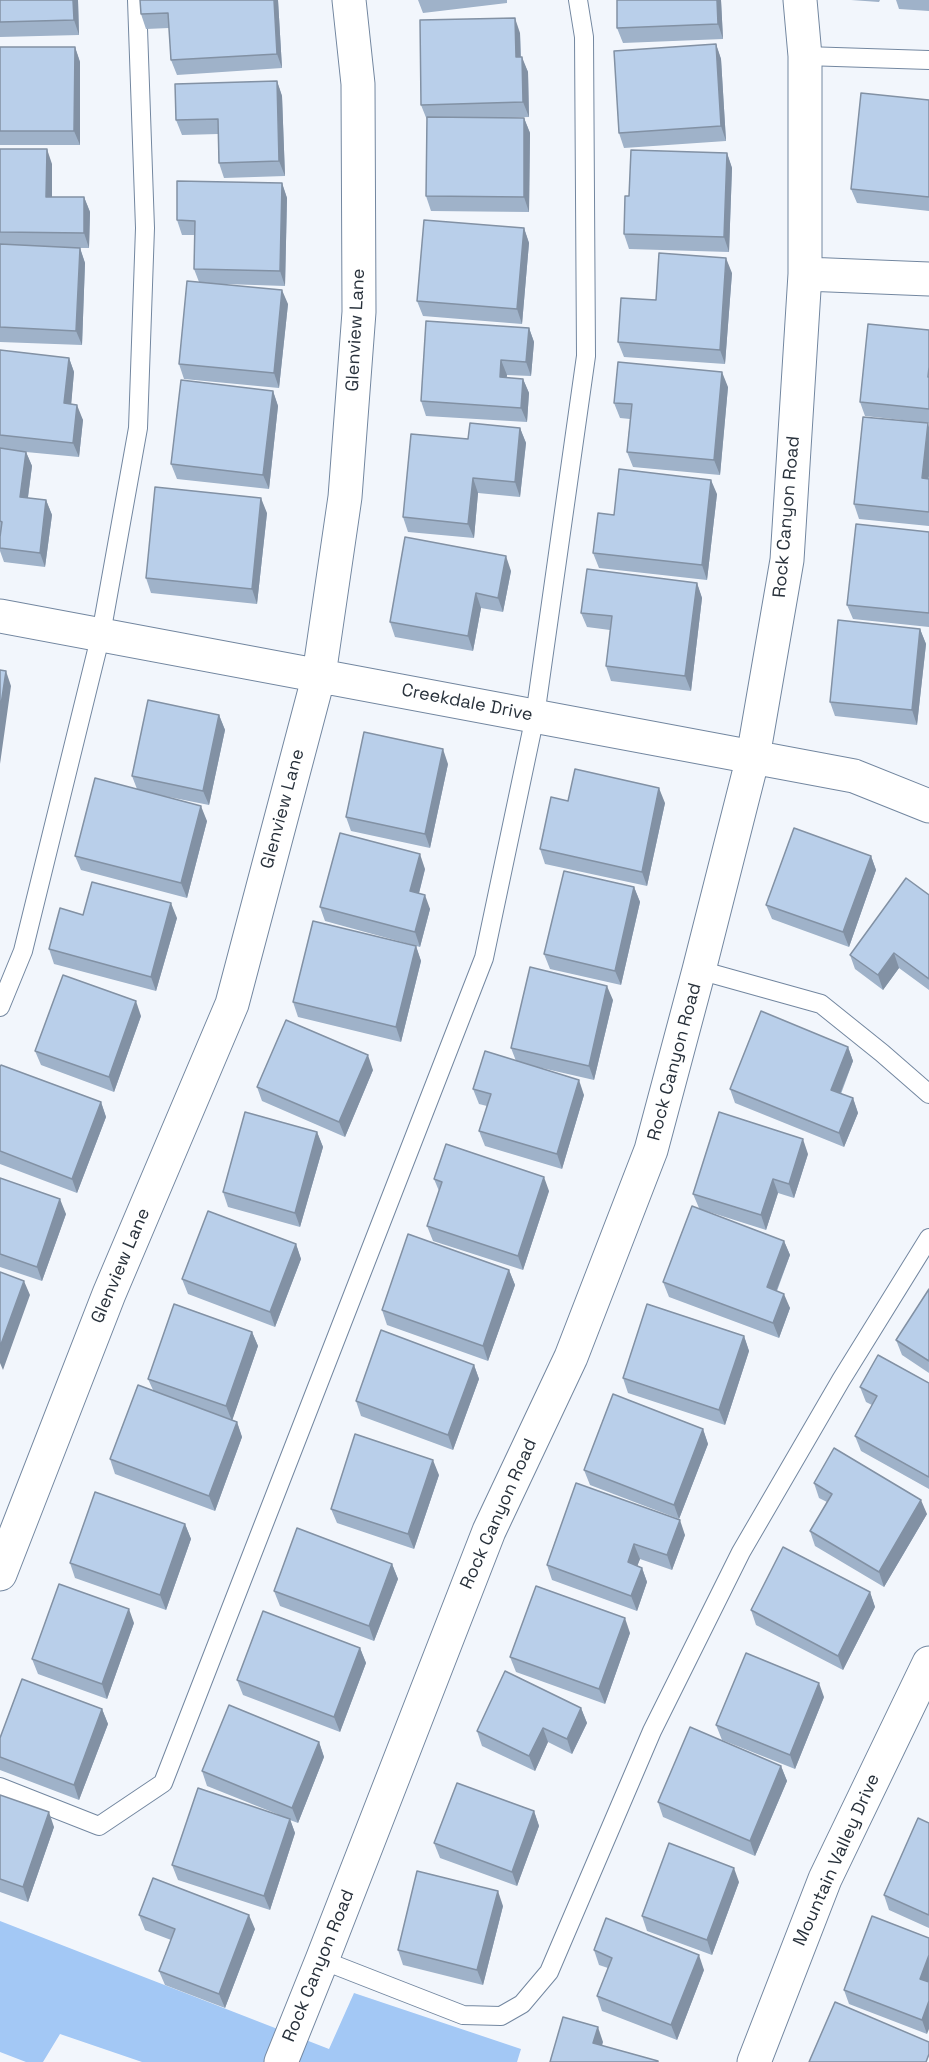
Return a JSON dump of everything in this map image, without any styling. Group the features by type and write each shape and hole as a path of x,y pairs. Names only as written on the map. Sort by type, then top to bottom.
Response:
{"street":[{"name":"Glenview Lane","path":"0,1574 109,1294 232,1004 318,675 345,497 359,312 358,84 349,0"},
{"name":"Rock Canyon Road","path":"281,2062 489,1531 571,1357 651,1150 753,757 787,560 806,274 805,56 800,0"},
{"path":"806,274 929,279"},
{"name":"Creekdale Drive","path":"0,616 854,776 929,806"},
{"name":"Mountain Valley Drive","path":"754,2062 825,1880 929,1663"}],"lane":[{"path":"0,1007 23,951 101,634 138,428 145,228 137,0"},
{"path":"0,1787 99,1826 164,1783 484,958 535,716 586,356 584,37 578,0"},
{"path":"805,56 929,60"},
{"path":"699,970 821,1004 929,1094"},
{"path":"322,1960 463,2015 501,2016 522,2004 549,1972 652,1731 741,1552 841,1380 929,1238"}],"shaded area":[{"path":"0,1921 329,2049 354,1993 521,2049 517,2062 142,2062 60,2034 43,2062 26,2062 0,2052"}],"building":[{"path":"0,0 73,0 74,20 0,22"},
{"path":"140,0 274,0 277,54 171,60 168,13 141,14"},
{"path":"617,0 717,0 718,24 617,28"},
{"path":"515,18 516,57 522,57 523,102 421,105 420,20"},
{"path":"716,44 721,126 619,133 614,51"},
{"path":"0,47 75,47 74,131 0,131"},
{"path":"277,81 279,161 219,163 218,119 176,120 175,84"},
{"path":"861,93 929,100 929,197 851,189"},
{"path":"427,117 524,118 524,197 426,196"},
{"path":"0,149 47,149 46,197 84,197 84,233 0,232"},
{"path":"631,150 727,153 724,237 624,234 625,196 629,196"},
{"path":"177,181 282,183 280,271 194,269 195,221 177,220"},
{"path":"424,220 524,228 517,309 417,301"},
{"path":"0,244 80,248 76,331 0,327"},
{"path":"659,253 726,258 720,350 618,342 621,298 656,300"},
{"path":"187,281 282,290 274,373 179,364"},
{"path":"426,321 529,328 526,362 501,360 500,377 523,379 521,408 421,401"},
{"path":"868,324 929,330 929,409 860,402"},
{"path":"0,350 69,358 64,403 77,405 73,443 0,435"},
{"path":"618,362 722,372 714,460 627,452 632,404 614,403"},
{"path":"181,380 273,391 263,475 171,464"},
{"path":"863,417 928,423 922,478 929,479 929,512 854,504"},
{"path":"470,423 520,428 515,482 473,478 468,524 403,517 411,434 468,439"},
{"path":"0,448 26,452 20,497 46,500 40,553 0,548 2,522 0,521"},
{"path":"619,469 711,480 702,565 593,553 598,513 614,515"},
{"path":"155,487 261,498 252,589 146,578"},
{"path":"856,524 929,532 929,613 847,605"},
{"path":"405,537 506,556 498,598 476,593 468,636 390,622"},
{"path":"587,569 697,583 685,676 606,666 612,616 581,613"},
{"path":"838,620 920,629 912,710 830,702"},
{"path":"0,670 6,671 0,711"},
{"path":"148,700 219,715 203,791 132,776"},
{"path":"364,732 443,749 425,834 346,817"},
{"path":"575,769 659,788 642,872 540,849 551,797 568,801"},
{"path":"95,778 201,806 181,883 75,856"},
{"path":"794,828 871,856 843,932 766,905"},
{"path":"340,833 420,854 410,891 425,895 415,932 320,907"},
{"path":"564,871 634,887 615,971 544,954"},
{"path":"906,878 929,895 929,979 894,953 878,975 850,955"},
{"path":"92,882 171,903 151,977 49,949 60,908 83,915"},
{"path":"313,921 416,946 396,1027 293,1002"},
{"path":"530,967 607,986 589,1066 511,1048"},
{"path":"63,975 136,1001 109,1077 35,1051"},
{"path":"761,1011 848,1047 831,1090 853,1098 839,1133 730,1089"},
{"path":"286,1020 368,1055 339,1122 257,1087"},
{"path":"485,1051 579,1080 557,1154 479,1131 491,1094 473,1089"},
{"path":"1,1065 101,1102 72,1179 0,1151"},
{"path":"245,1112 317,1132 295,1213 223,1192"},
{"path":"719,1112 803,1139 789,1184 773,1179 761,1215 693,1194"},
{"path":"446,1144 544,1177 518,1256 427,1226 442,1182 434,1179"},
{"path":"0,1178 60,1199 37,1267 0,1254"},
{"path":"692,1206 784,1241 767,1287 784,1294 773,1323 663,1282"},
{"path":"208,1211 296,1244 270,1312 182,1279"},
{"path":"408,1234 509,1270 483,1346 382,1310"},
{"path":"0,1272 24,1281 0,1347"},
{"path":"929,1289 929,1361 896,1340"},
{"path":"174,1304 252,1332 226,1406 148,1379"},
{"path":"647,1304 744,1336 719,1410 623,1378"},
{"path":"381,1330 474,1365 448,1435 356,1401"},
{"path":"878,1355 929,1383 929,1477 855,1436 877,1396 860,1387"},
{"path":"138,1385 237,1422 209,1496 110,1459"},
{"path":"613,1394 703,1429 674,1505 584,1470"},
{"path":"355,1434 433,1460 408,1534 331,1509"},
{"path":"834,1448 921,1500 879,1572 810,1531 832,1494 814,1483"},
{"path":"576,1483 680,1520 667,1555 634,1544 628,1562 642,1568 631,1596 547,1565"},
{"path":"95,1492 185,1524 160,1595 70,1563"},
{"path":"297,1528 392,1564 369,1626 274,1591"},
{"path":"783,1547 870,1592 838,1656 751,1610"},
{"path":"59,1584 129,1609 102,1684 32,1659"},
{"path":"536,1586 625,1618 599,1689 510,1657"},
{"path":"263,1611 360,1648 334,1717 237,1680"},
{"path":"746,1653 819,1683 790,1755 716,1725"},
{"path":"505,1671 581,1708 567,1739 543,1728 529,1756 477,1731"},
{"path":"22,1679 102,1709 74,1785 0,1757 0,1738"},
{"path":"229,1705 319,1742 292,1808 202,1771"},
{"path":"690,1727 781,1766 750,1841 658,1802"},
{"path":"457,1783 534,1811 512,1872 434,1843"},
{"path":"198,1788 290,1819 264,1896 172,1865"},
{"path":"0,1795 49,1812 23,1887 0,1879"},
{"path":"918,1818 929,1823 929,1915 884,1895"},
{"path":"669,1843 734,1868 707,1940 642,1916"},
{"path":"417,1871 498,1891 477,1970 398,1950"},
{"path":"153,1878 249,1915 219,1994 159,1971 175,1929 139,1915"},
{"path":"872,1916 929,1938 929,1955 920,1979 929,1982 929,2001 922,2020 844,1990"},
{"path":"606,1918 699,1955 671,2025 597,1996 612,1958 594,1950"},
{"path":"835,2002 929,2042 926,2062 809,2062"},
{"path":"563,2017 598,2027 593,2043 658,2062 550,2062"}]}
